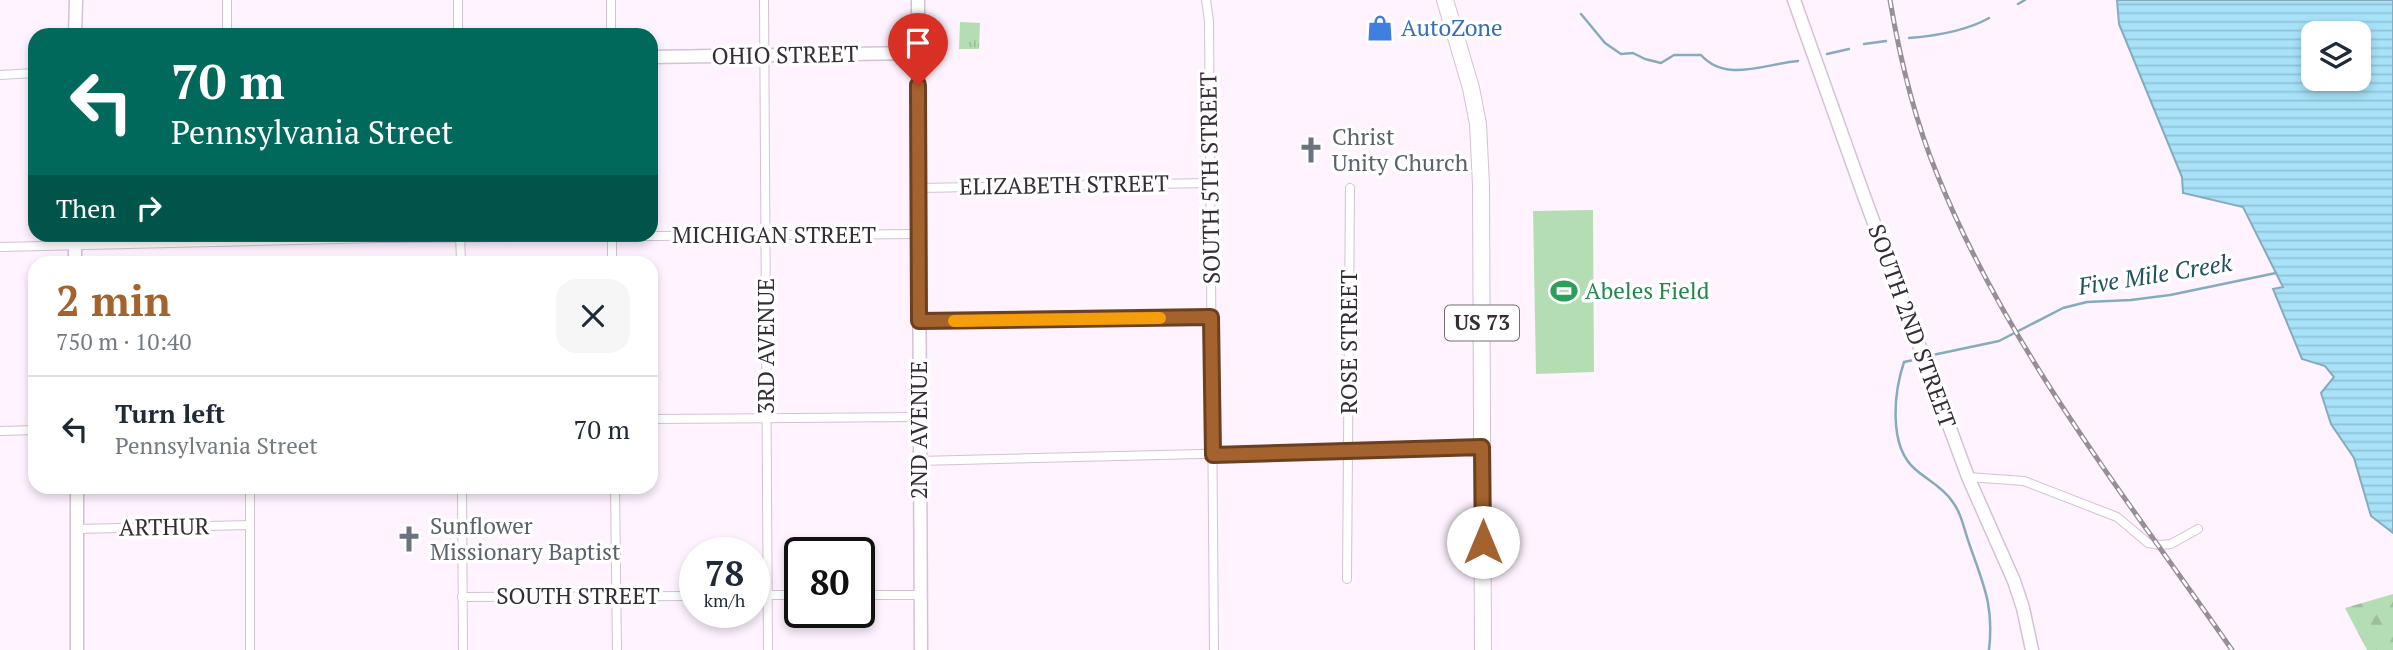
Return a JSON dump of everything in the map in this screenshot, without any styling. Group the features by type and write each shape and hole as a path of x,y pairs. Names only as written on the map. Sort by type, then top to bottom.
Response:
{"highway":[{"name":"US 73","path":"1445,0 1462,55 1478,124 1481,186 1483,650"}],"street":[{"path":"75,28 76,0"},
{"path":"227,0 227,28"},
{"path":"458,0 458,28"},
{"path":"611,0 611,28"},
{"name":"3RD AVENUE","path":"764,0 767,537"},
{"name":"2ND AVENUE","path":"918,0 920,650"},
{"name":"SOUTH 5TH STREET","path":"1206,0 1209,21 1214,650"},
{"name":"SOUTH 2ND STREET","path":"1794,0 1968,477 2014,581 2032,650"},
{"name":"OHIO STREET","path":"658,57 918,53"},
{"path":"0,75 28,74"},
{"name":"ELIZABETH STREET","path":"919,188 1210,183"},
{"name":"ROSE STREET","path":"1348,579 1349,188"},
{"name":"MICHIGAN STREET","path":"658,235 919,234"},
{"name":"MICHIGAN STREET","path":"0,247 54,242"},
{"path":"919,321 1211,317"},
{"path":"658,419 918,417"},
{"path":"0,431 28,430"},
{"path":"919,461 1482,447"},
{"path":"1968,477 2024,481 2117,517 2148,543 2171,544 2198,529"},
{"path":"77,494 77,650"},
{"path":"250,494 250,650"},
{"path":"462,494 463,650"},
{"path":"615,494 617,650"},
{"name":"ARTHUR","path":"78,529 250,525"},
{"path":"875,595 920,595"},
{"name":"SOUTH STREET","path":"462,597 679,596"},
{"name":"3RD AVENUE","path":"768,628 768,650"}],"green space":[{"path":"960,22 980,23 979,49 959,49"},
{"name":"Abeles Field","path":"1593,210 1594,372 1536,374 1533,211"},
{"path":"2393,594 2393,650 2367,650 2345,608"}],"water":[{"path":"2117,0 2393,0 2393,533 2371,516 2354,458 2331,424 2321,393 2334,377 2325,366 2302,359 2273,289 2283,287 2243,207 2183,193 2182,177 2119,24"}],"waterway":[{"path":"2018,4 2025,0"},
{"path":"1581,14 1605,43 1621,54 1633,53 1661,63 1674,55 1701,55 1722,68 1746,70 1798,61"},
{"path":"1909,38 1950,32 1989,18"},
{"path":"1864,44 1886,41"},
{"path":"1827,54 1849,49"},
{"name":"Five Mile Creek","path":"1928,356 1999,341 2063,308 2087,302 2170,295 2276,273"},
{"name":"Five Mile Creek","path":"1918,359 1904,362 1900,374 1896,403 1900,447 1915,469 1948,496 1961,517 1987,596 1989,650"}],"railway":[{"path":"1890,0 1898,44 1921,131 1965,238 2033,361 2071,420 2232,650"}],"slow traffic":[{"path":"954,321 1160,318"}],"place":[{"name":"AutoZone","path":"1380,28"},
{"name":"Christ Unity Church","path":"1311,150"},
{"name":"Abeles Field","path":"1564,291"},
{"name":"Sunflower Missionary Baptist","path":"409,539"}],"route":[{"path":"918,85 919,321 1211,317 1213,455 1482,447 1483,542"}]}
